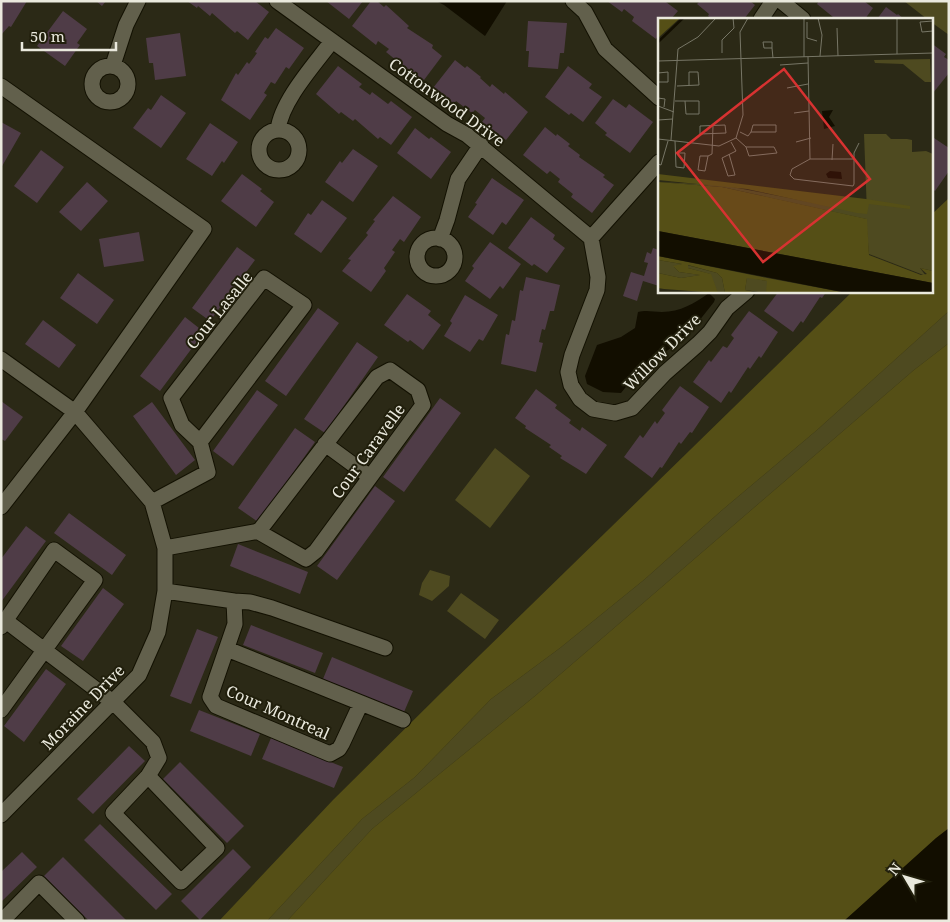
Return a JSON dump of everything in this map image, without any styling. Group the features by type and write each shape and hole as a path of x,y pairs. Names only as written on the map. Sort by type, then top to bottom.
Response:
{"street":[{"path":"112,65 126,25 138,1"},
{"name":"Cottonwood Drive","path":"277,1 447,124 467,134 592,238"},
{"path":"573,1 585,12 605,49 658,97"},
{"path":"762,18 774,1"},
{"path":"781,1 802,18"},
{"path":"278,130 278,122 291,97 332,41"},
{"path":"1,86 204,229 75,412 1,507"},
{"path":"440,239 458,179 480,145"},
{"path":"592,238 658,163"},
{"name":"Willow Drive","path":"592,238 598,277 597,290 572,355 568,372 571,385 580,399 592,409 615,413 632,408 665,373 710,332 727,308 746,292"},
{"name":"Cour Lasalle","path":"264,278 304,306 200,442 182,425 171,398 264,278"},
{"path":"1,359 75,412 152,502 208,472 200,442"},
{"name":"Cour Caravelle","path":"390,370 418,390 423,405 316,551 306,559 257,531 325,444 377,377 390,370"},
{"path":"325,444 370,477"},
{"name":"Moraine Drive","path":"1,815 139,675 158,632 165,591 165,548 152,502"},
{"path":"165,548 257,531"},
{"path":"1,710 45,651 96,580 54,550 4,624 45,651 114,702 153,742 159,758 148,776 113,813 181,882 217,848 148,776"},
{"path":"165,591 250,602 385,648"},
{"name":"Cour Montreal","path":"234,601 235,624 210,697 216,706 330,754 339,749 361,703"},
{"path":"227,649 403,720"},
{"path":"2,921 39,883 77,921"}],"shaded area":[{"path":"436,1 507,1 485,36"},
{"path":"904,1 949,1 949,35 932,23 932,18 926,18"},
{"path":"949,198 949,311 817,430 721,511 645,579 560,648 491,699 415,777 362,819 267,921 219,921 333,800 852,292 932,292 932,214"},
{"path":"709,293 715,299 714,302 687,336 637,373 621,393 603,392 587,384 585,376 597,345 621,337 635,328 638,312 669,312 681,309"},
{"path":"949,311 949,343 914,370 535,696 372,829 287,921 267,921 362,819 415,777 491,699 560,648 645,579 721,511 817,430"},
{"path":"949,343 949,828 844,921 287,921 372,829 535,696 914,370"},
{"path":"495,448 530,476 490,528 455,500"},
{"path":"430,570 450,576 449,586 432,601 419,595 422,583"},
{"path":"461,593 499,620 485,639 447,611"},
{"path":"949,828 949,921 844,921 936,838"}],"building":[{"path":"1,1 27,1 11,27 9,26 1,35"},
{"path":"96,1 106,1 102,6"},
{"path":"187,1 255,1 269,12 248,40 237,31 235,33 212,13 210,16 198,6 197,8"},
{"path":"326,1 363,1 349,19"},
{"path":"371,1 377,1 384,7 386,5 409,26 407,28 433,45 432,48 442,56 421,84 400,67 402,65 386,52 389,49 378,41 376,45 352,26"},
{"path":"607,1 667,1 678,11 672,18 658,18 658,36 656,39 632,21 634,17 624,9 622,12"},
{"path":"700,1 750,1 755,5 745,18 711,18 708,16 709,14 697,4"},
{"path":"819,1 864,1 873,8 866,18 832,18 817,4"},
{"path":"886,7 903,18 878,18"},
{"path":"63,11 87,29 77,43 80,45 65,66 37,46"},
{"path":"528,21 567,23 564,53 560,53 558,69 528,67 529,51 526,51"},
{"path":"276,28 304,48 289,69 286,67 275,84 271,82 264,93 267,95 250,120 221,100 236,73 238,75 247,62 249,64 265,37 268,39"},
{"path":"180,33 186,76 155,80 153,63 149,63 146,38"},
{"path":"932,44 946,54 944,57 949,60 949,73 933,93"},
{"path":"455,60 465,68 467,66 490,87 492,84 504,94 505,92 528,112 506,140 482,122 485,118 475,110 472,113 456,101 454,104 433,88"},
{"path":"338,66 362,84 359,87 370,95 372,92 388,104 391,101 412,117 391,145 380,137 378,139 355,119 353,121 341,112 339,114 316,94"},
{"path":"568,66 592,84 589,88 602,97 583,122 571,113 569,115 545,97"},
{"path":"161,95 186,113 161,148 133,128 148,108 151,110"},
{"path":"613,99 626,108 629,104 653,122 630,153 605,135 607,133 595,123"},
{"path":"1,122 21,133 1,168"},
{"path":"210,123 238,142 224,163 222,161 212,176 186,159"},
{"path":"545,127 570,144 568,146 580,155 579,157 605,175 603,177 614,185 592,213 571,197 573,194 558,182 560,179 550,171 547,174 523,155"},
{"path":"415,128 451,152 431,179 397,153"},
{"path":"934,138 949,148 949,171 935,191 932,189 932,141"},
{"path":"353,149 378,166 353,202 325,182 340,161 342,163"},
{"path":"41,150 64,167 37,203 14,186"},
{"path":"242,174 262,189 260,191 274,202 256,227 221,201"},
{"path":"492,178 524,200 506,225 502,222 493,235 468,217"},
{"path":"87,182 108,201 81,231 59,212"},
{"path":"393,196 421,217 404,242 400,239 392,250 395,252 384,268 386,271 371,292 342,271 351,260 348,259 368,235 366,233 375,221 373,220"},
{"path":"322,200 347,218 321,253 294,234 308,213 311,215"},
{"path":"531,217 555,235 553,239 565,248 547,273 534,264 532,266 508,248"},
{"path":"139,232 144,261 104,267 99,239"},
{"path":"490,242 521,264 503,289 500,286 490,299 465,281 474,268 472,266"},
{"path":"237,247 255,260 210,321 192,308"},
{"path":"653,248 658,250 658,286 643,281 637,301 623,296 631,272 644,276 648,263 644,262 647,252 651,254"},
{"path":"78,273 114,300 97,324 60,298"},
{"path":"526,277 560,285 554,311 550,311 545,330 542,329 539,342 543,343 536,372 501,364 506,334 509,335 512,320 515,321 520,290 523,291"},
{"path":"778,292 826,292 822,298 820,297 803,323 801,321 793,332 764,311"},
{"path":"407,294 431,311 428,315 441,325 423,350 384,325"},
{"path":"465,295 498,315 483,341 479,339 470,352 444,336"},
{"path":"318,308 339,323 286,396 265,381"},
{"path":"749,311 778,332 761,358 759,356 750,369 748,367 731,393 729,391 721,403 693,382 709,360 711,362 723,346 727,348 734,338 731,335"},
{"path":"185,317 204,332 160,391 140,376"},
{"path":"43,320 76,345 59,368 25,344"},
{"path":"357,342 378,357 325,433 304,419"},
{"path":"680,386 709,407 692,433 690,432 681,444 679,442 662,468 660,467 652,478 624,457 640,435 643,438 655,421 657,424 665,413 662,410"},
{"path":"536,389 557,405 555,408 571,420 569,423 580,431 582,427 607,445 586,474 560,458 562,456 549,447 551,445 525,428 526,426 515,418"},
{"path":"257,390 278,405 233,466 213,451"},
{"path":"440,398 461,413 404,492 383,477"},
{"path":"1,401 23,417 5,441 1,439"},
{"path":"152,402 195,460 176,475 133,416"},
{"path":"295,428 315,442 258,522 238,508"},
{"path":"375,486 395,501 337,580 317,566"},
{"path":"69,513 126,555 112,575 54,533"},
{"path":"26,526 46,541 1,602 1,559"},
{"path":"238,544 308,572 300,594 230,566"},
{"path":"103,588 124,604 83,661 61,646"},
{"path":"251,625 323,653 315,673 243,645"},
{"path":"197,629 218,637 191,704 170,696"},
{"path":"332,657 413,691 404,712 323,679"},
{"path":"46,669 66,684 24,742 4,726"},
{"path":"199,710 260,734 251,756 190,731"},
{"path":"271,738 343,767 334,788 262,759"},
{"path":"129,746 145,761 93,814 77,799"},
{"path":"180,762 244,826 227,843 163,779"},
{"path":"100,824 172,894 156,910 84,840"},
{"path":"233,849 251,867 200,920 181,901"},
{"path":"22,852 37,867 1,902 1,872"},
{"path":"63,857 127,921 89,921 44,876"}]}
